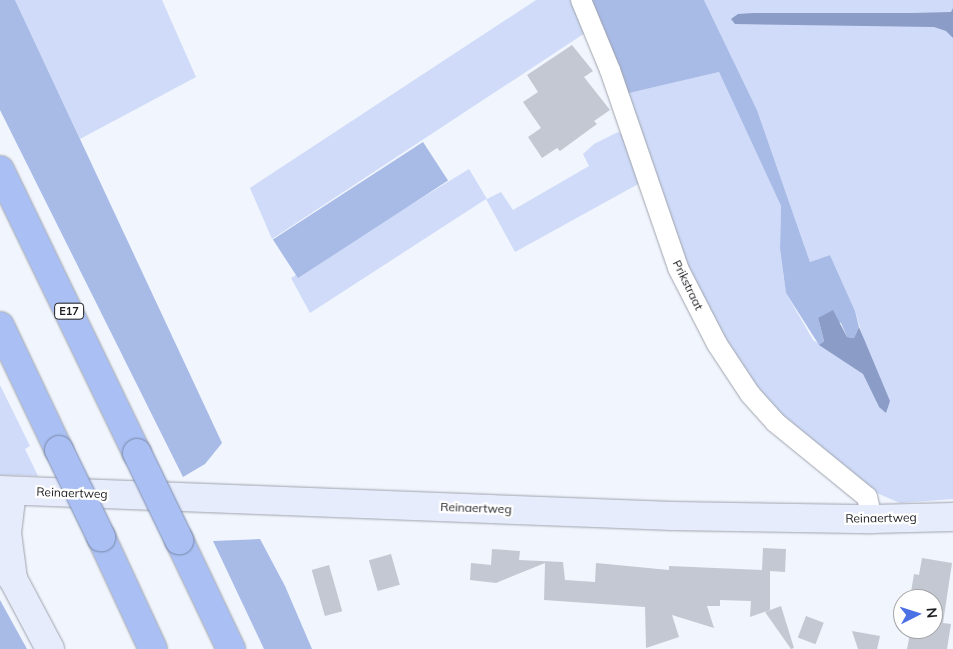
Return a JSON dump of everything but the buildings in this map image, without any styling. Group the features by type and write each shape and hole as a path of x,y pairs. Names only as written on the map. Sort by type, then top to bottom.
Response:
{"highway":[{"name":"E17","path":"0,170 231,649"},
{"path":"0,326 153,649"}],"main road":[{"name":"Reinaertweg","path":"6,490 599,514 872,519 953,517"},
{"path":"6,490 6,571 50,649"}],"street":[{"name":"Prikstraat","path":"581,0 610,70 668,243 717,344 750,394 775,422 854,483 867,497 872,519"}],"shaded area":[{"path":"0,0 15,0 222,443 205,464 183,477 0,110"},
{"path":"15,0 162,0 196,77 80,139"},
{"path":"536,0 573,0 588,31 272,239 250,188"},
{"path":"573,0 704,0 757,110 810,262 830,255 855,311 859,327 854,338 847,337 841,323 818,318 824,341 819,345 786,293 780,249 781,206 719,72 625,94"},
{"path":"704,0 953,0 953,499 900,503 879,494 825,455 774,410 747,376 688,271 625,94 719,72 781,206 780,250 786,293 813,340 863,374 879,407 887,395 870,360 855,311 830,255 810,262 757,110"},
{"path":"953,8 953,38 946,31 934,27 735,24 731,19 738,14 753,13 912,13 951,12"},
{"path":"618,132 624,136 640,183 515,252 486,199 310,313 291,278 469,169 487,199 501,192 513,210 589,166 583,154 594,144"},
{"path":"423,142 448,181 298,278 273,239"},
{"path":"833,310 847,337 854,338 859,327 890,401 886,413 879,407 863,374 819,345 824,341 818,318"},
{"path":"0,385 30,446 25,449 38,476 0,475"},
{"path":"260,539 285,586 312,649 264,649 213,541"},
{"path":"0,600 27,649 0,649"}]}
